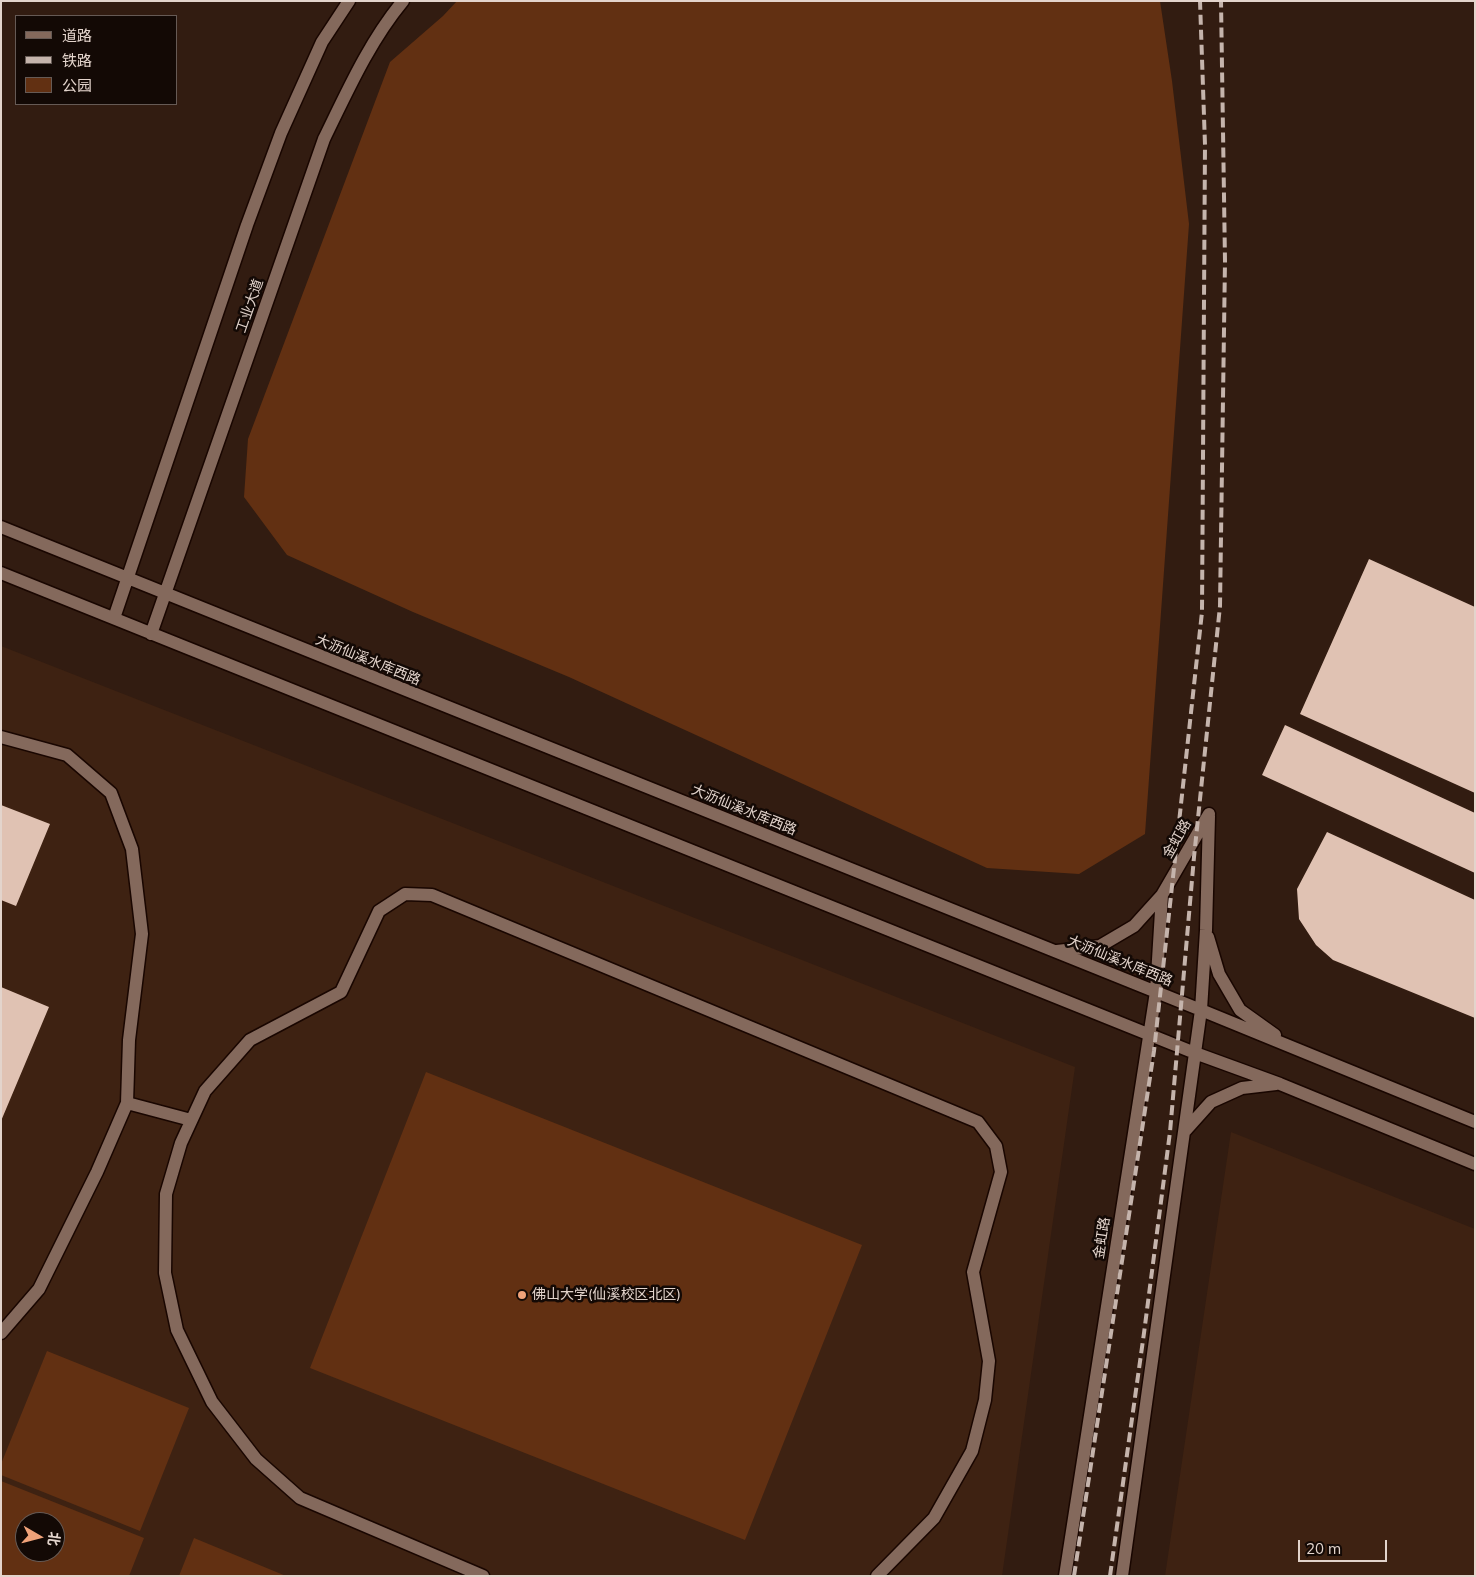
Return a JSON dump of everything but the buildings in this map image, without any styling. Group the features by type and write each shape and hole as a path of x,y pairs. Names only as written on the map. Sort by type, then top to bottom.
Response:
{"street":[{"name":"工业大道","path":"114,618 247,224 281,133 322,42 349,1"},
{"name":"工业大道","path":"151,634 324,139 360,67 395,10 403,1"},
{"name":"大沥仙溪水库西路","path":"1,527 1475,1122"},
{"path":"1,573 1195,1053 1280,1084 1475,1164"},
{"path":"1,737 67,755 111,793 132,849 142,934 129,1040 127,1103 97,1172 39,1289 1,1333"},
{"name":"金虹路","path":"1065,1576 1156,992 1162,895 1209,814 1206,930 1201,1010 1122,1576"},
{"path":"482,1576 466,1572 300,1498 256,1459 212,1402 177,1330 164,1273 166,1194 181,1143 205,1091 250,1040 340,992 379,911 405,894 432,895 978,1122 996,1146 1001,1172 973,1272 989,1361 985,1400 972,1451 934,1518 877,1576"},
{"path":"1055,951 1100,946 1134,926 1162,895"},
{"path":"1206,930 1219,974 1240,1010 1291,1047"},
{"path":"1185,1131 1212,1102 1242,1088 1280,1084"},
{"path":"127,1103 191,1120"}],"shaded area":[{"name":"佛山大学(仙溪校区北区)","path":"1,646 1075,1067 1002,1576 1,1576"},
{"path":"1231,1132 1475,1229 1475,1576 1165,1576"}],"green space":[{"path":"457,1 1160,1 1172,81 1189,224 1145,834 1079,874 987,868 569,677 413,612 287,555 244,497 248,439 390,62 443,16"},
{"path":"426,1072 862,1245 745,1540 310,1368"},
{"path":"47,1351 189,1408 140,1531 1,1475 1,1464"},
{"path":"1,1481 144,1538 129,1576 1,1576"},
{"path":"194,1538 286,1576 179,1576"}],"railway":[{"path":"1074,1576 1154,1051 1202,612 1205,145 1200,1"},
{"path":"1110,1576 1170,1132 1194,857 1220,606 1225,261 1221,1"}],"place":[{"name":"佛山大学(仙溪校区北区)","path":"522,1295"}]}
